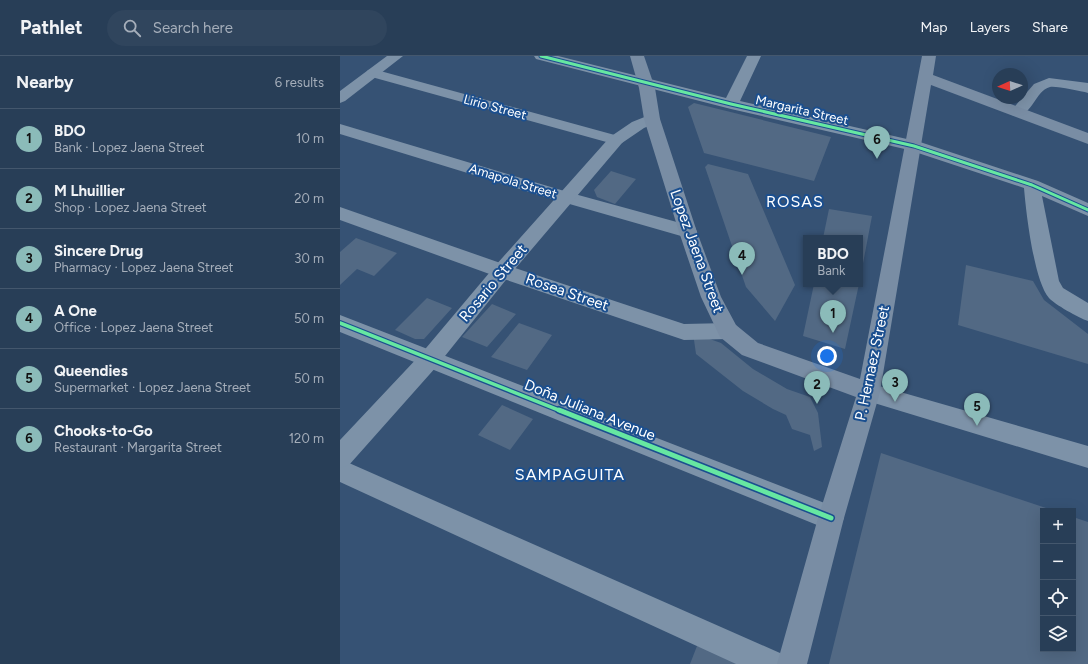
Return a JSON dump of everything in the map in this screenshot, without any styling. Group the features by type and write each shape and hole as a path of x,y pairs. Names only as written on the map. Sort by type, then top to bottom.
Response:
{"main road":[{"name":"Lopez Jaena Street","path":"637,56 645,81 652,119 688,232 711,297 728,331 750,349 869,392"},
{"name":"P. Hernaez Street","path":"792,664 831,518 869,392 927,78 929,56"},
{"path":"927,78 1088,139"}],"street":[{"path":"340,98 396,56"},
{"name":"Margarita Street","path":"541,56 645,81 731,104 914,146 1032,185 1088,210"},
{"path":"731,104 754,56"},
{"name":"Lirio Street","path":"373,73 616,140"},
{"path":"1018,112 1039,87 1049,82 1088,88"},
{"name":"Rosario Street","path":"340,457 429,360 502,271 616,140 638,125 652,119"},
{"name":"Amapola Street","path":"340,129 565,197 688,232"},
{"path":"1032,185 1035,210 1049,281 1056,292 1088,313"},
{"name":"Rosea Street","path":"340,213 502,271 684,332 728,331"},
{"name":"Doña Juliana Avenue","path":"340,323 429,360 831,518"},
{"name":"Lopez Jaena Street","path":"869,392 1088,457"},
{"path":"340,470 769,664"}],"building":[{"path":"694,103 831,137 814,181 704,153 688,107"},
{"path":"708,164 748,174 795,285 775,321 746,287 705,167"},
{"path":"611,171 636,179 615,204 597,197 594,190"},
{"path":"829,209 872,216 863,263 863,235 824,235"},
{"path":"356,238 397,253 374,276 357,269 340,285 340,252"},
{"path":"966,265 1033,281 1044,300 1088,334 1088,364 958,325"},
{"path":"813,287 858,287 845,349 803,336"},
{"path":"427,298 452,308 424,339 415,339 395,330"},
{"path":"492,304 516,314 487,347 462,337"},
{"path":"519,323 552,335 527,370 491,357"},
{"path":"693,333 721,343 753,369 787,389 810,397 818,413 822,447 814,451 810,435 792,429 786,415 743,391 696,354"},
{"path":"502,405 533,419 510,450 478,435"},
{"path":"881,453 1046,508 1040,508 1040,652 1076,652 1076,518 1088,522 1088,664 829,664"},
{"path":"697,646 733,654 738,664 690,664"}],"cycle path":[{"path":"541,56 731,104 914,146 1032,185 1088,210"},
{"path":"340,323 831,518"}],"place":[{"name":"Chooks-to-Go","path":"877,159"},
{"name":"A One","path":"742,275"},
{"name":"BDO","path":"833,333"},
{"name":"Sincere Drug","path":"895,402"},
{"name":"M Lhuillier","path":"817,404"},
{"name":"Queendies","path":"977,426"}],"district":[{"name":"ROSAS","path":"795,201"},
{"name":"SAMPAGUITA","path":"570,474"}]}
